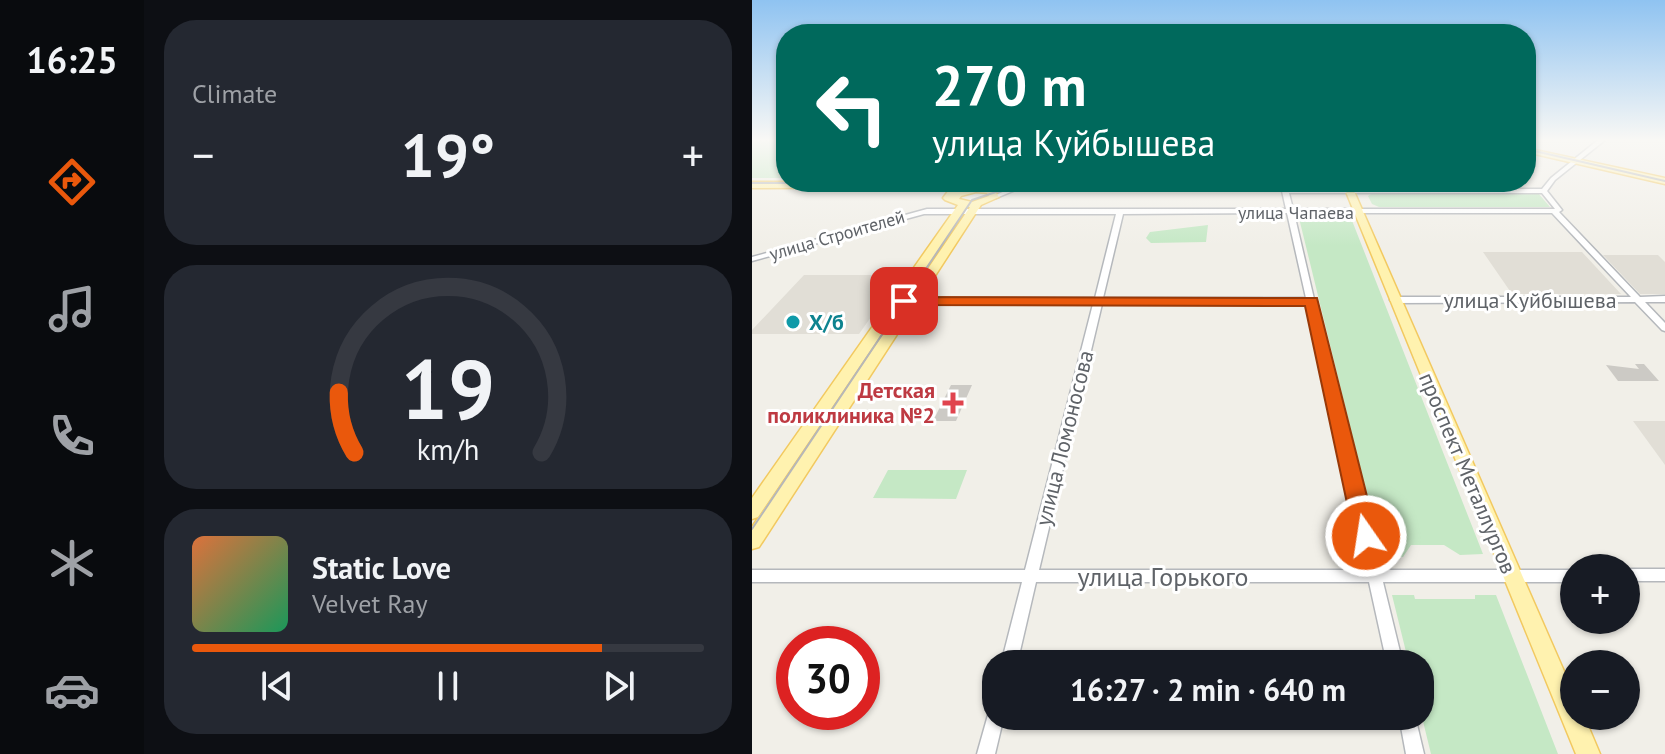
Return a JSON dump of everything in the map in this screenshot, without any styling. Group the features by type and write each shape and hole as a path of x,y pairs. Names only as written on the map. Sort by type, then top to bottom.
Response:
{"main road":[{"path":"1644,175 1665,180"},
{"path":"752,183 776,182"},
{"path":"752,183 776,183"},
{"name":"проспект Металлургов","path":"1350,192 1588,754"},
{"path":"961,201 989,194"},
{"path":"752,542 905,301 961,201 989,194"},
{"path":"752,512 905,301"}],"street":[{"path":"1560,175 1544,191 1559,205 1559,210 1554,211 1665,328"},
{"name":"улица Чапаева","path":"1536,191 1544,191"},
{"path":"989,194 993,192"},
{"path":"989,194 996,192"},
{"path":"1285,192 1392,650"},
{"name":"улица Чапаева","path":"989,194 1007,212"},
{"name":"улица Чапаева","path":"923,212 961,201 1007,212 1554,211"},
{"name":"улица Строителей","path":"752,259 961,201"},
{"name":"улица Ломоносова","path":"1012,650 1120,212"},
{"name":"улица Куйбышева","path":"1394,300 1665,299"},
{"path":"905,301 1312,301"},
{"path":"1640,575 1665,575"},
{"name":"улица Горького","path":"752,576 1560,576"},
{"path":"986,754 992,730"},
{"path":"1410,730 1415,754"}],"shaded area":[{"path":"1483,252 1582,252 1621,294 1512,294"},
{"path":"1603,255 1658,255 1665,262 1665,294 1640,294"},
{"path":"804,275 901,275 859,334 752,334 752,330"},
{"path":"1633,421 1665,421 1665,465"}],"green space":[{"path":"752,175 776,175 776,178 752,178"},
{"path":"1373,193 1538,193 1550,207 1379,207 1372,204 1368,196"},
{"path":"1299,218 1351,218 1483,554 1460,555 1444,545 1411,545 1403,557 1382,557"},
{"path":"1208,225 1206,242 1151,243 1146,238 1150,232"},
{"path":"888,470 967,470 956,499 873,498"},
{"path":"1392,595 1414,595 1415,599 1475,599 1475,595 1496,595 1558,754 1431,754 1425,730 1434,730 1434,650 1406,650"}],"building":[{"path":"1635,364 1644,364 1659,381 1618,381 1606,365 1639,369"},
{"name":"Детская поликлиника №2","path":"951,385 972,385 956,421 933,421"}],"tram line":[{"path":"1640,175 1665,181"},
{"path":"752,183 776,183"},
{"path":"752,529 972,200 996,192"}],"place":[{"name":"Х/б","path":"793,322"},
{"name":"Детская поликлиника №2","path":"953,403"}],"route":[{"path":"904,301 1312,301 1366,536"}]}
